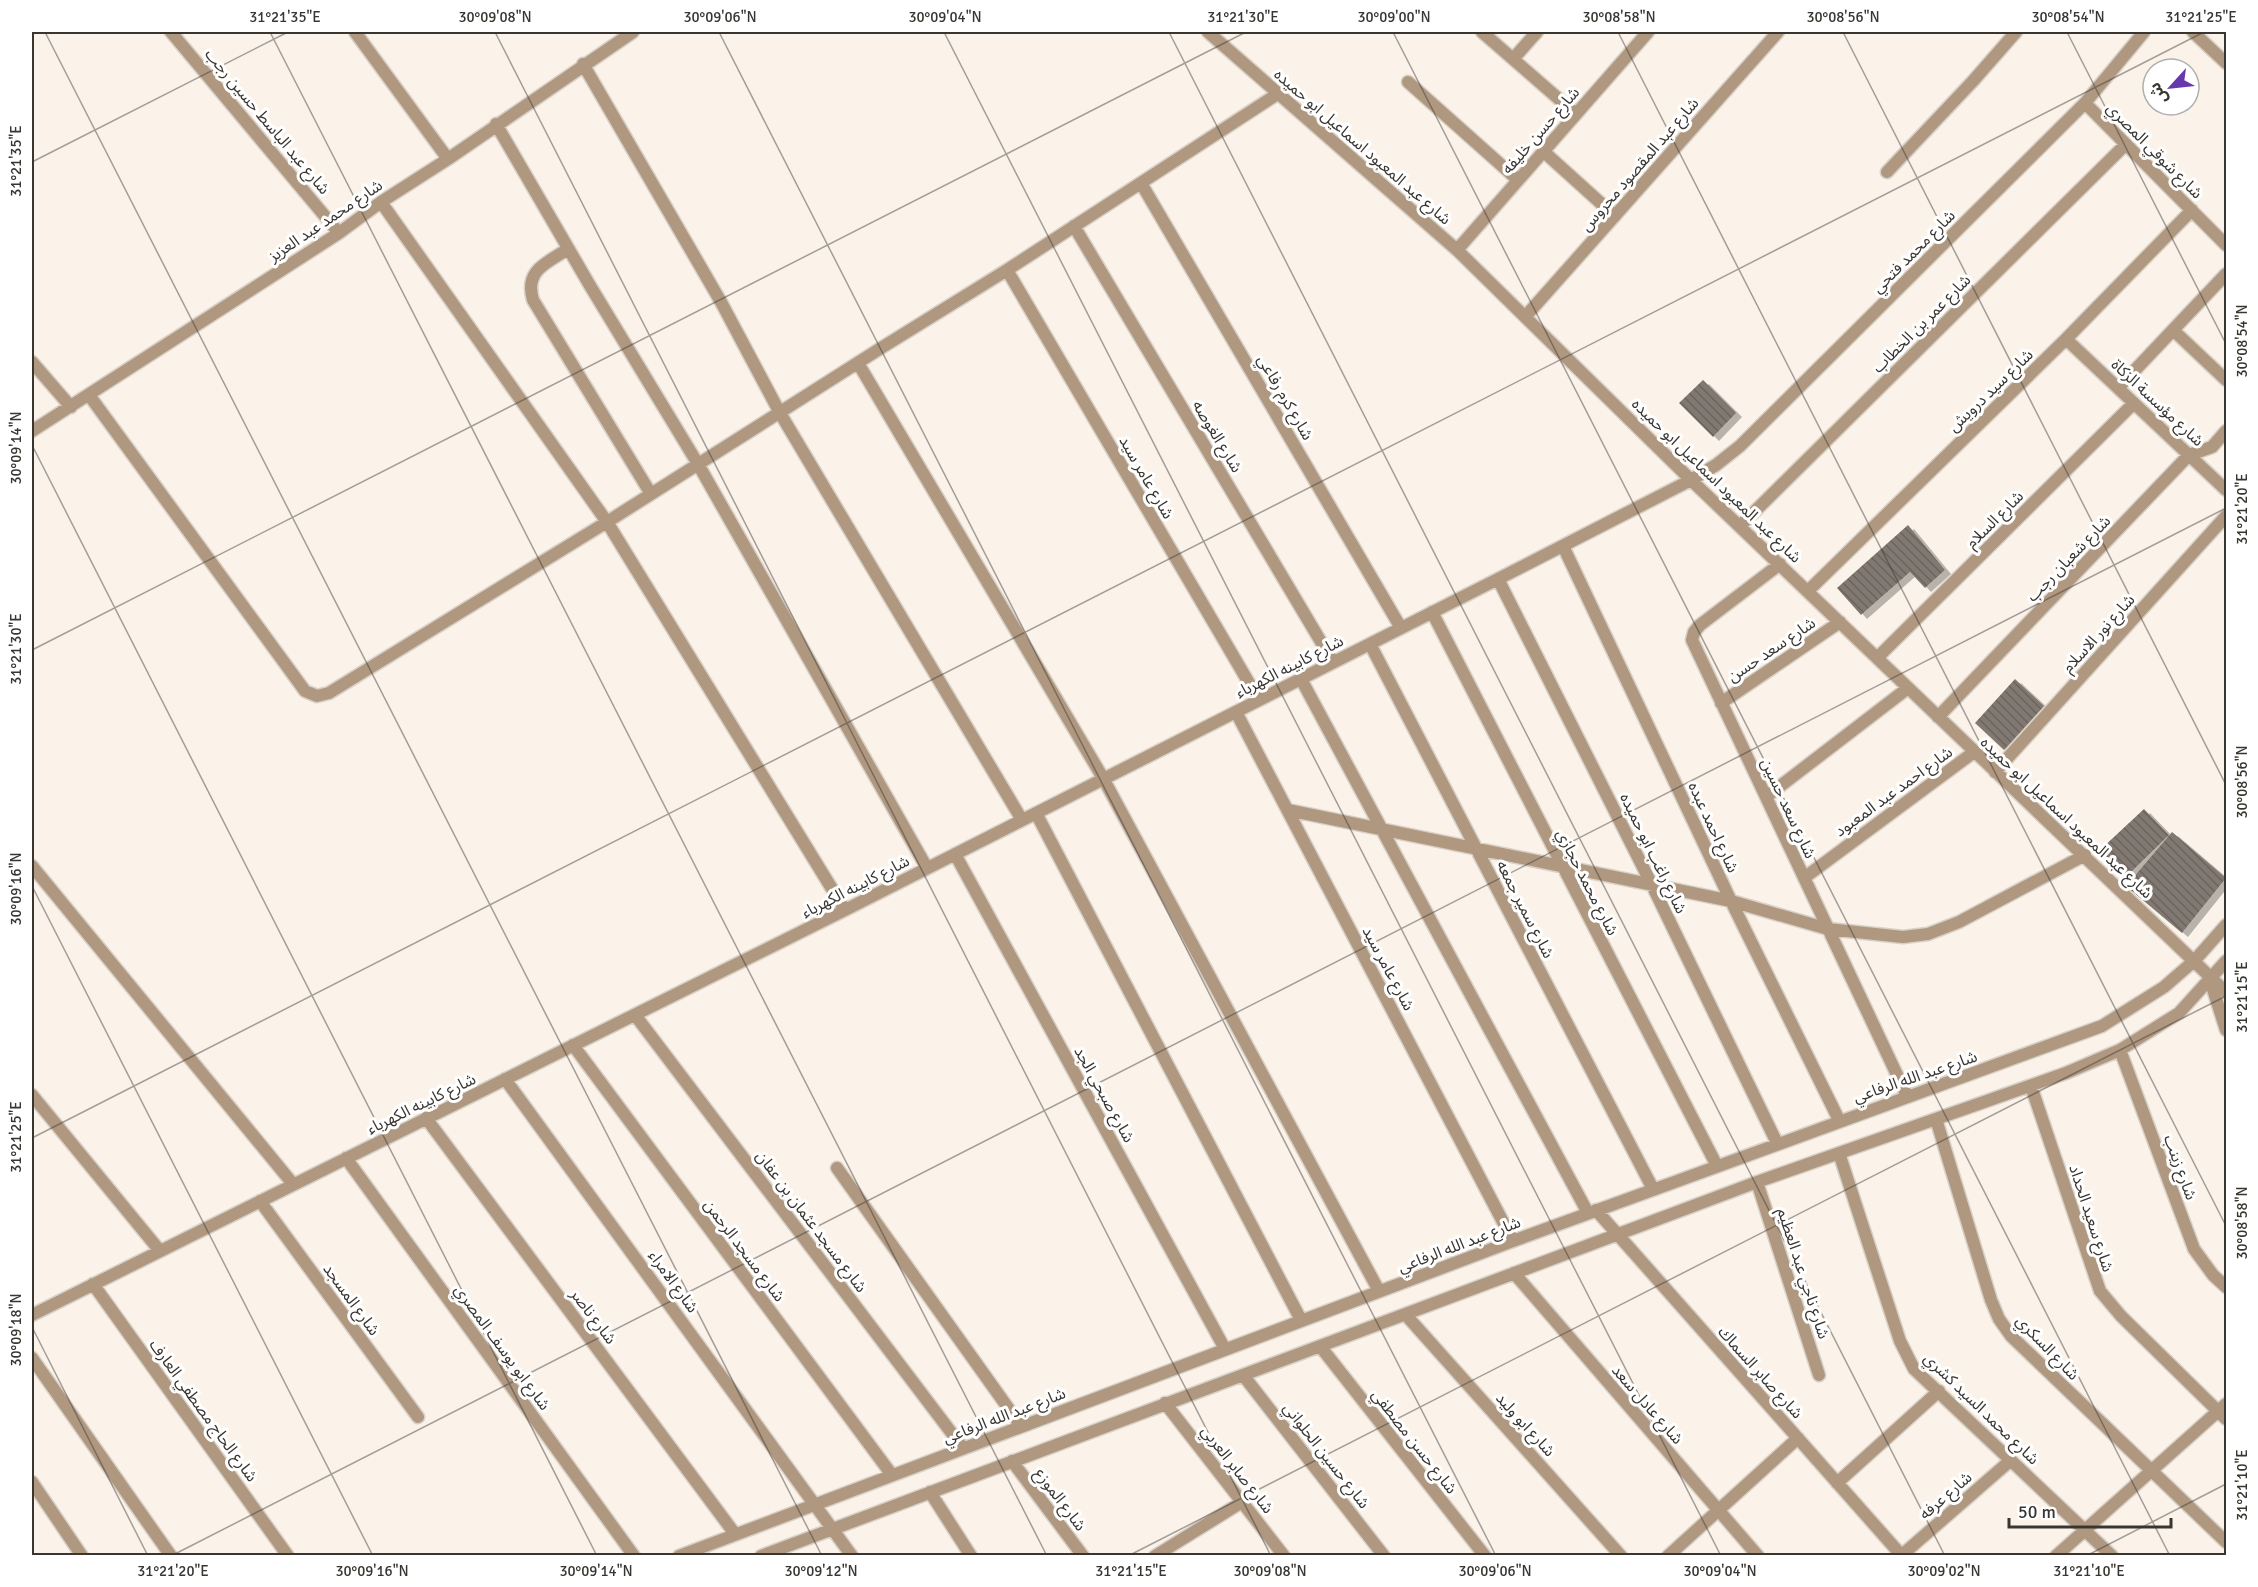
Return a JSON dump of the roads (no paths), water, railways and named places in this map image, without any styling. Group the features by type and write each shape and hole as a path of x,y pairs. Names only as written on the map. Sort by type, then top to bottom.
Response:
{"street":[{"name":"شارع عبد الباسط حسين رجب","path":"171,32 339,232"},
{"path":"355,32 448,159"},
{"name":"شارع محمد عبد العزيز","path":"32,431 339,232 633,32"},
{"name":"شارع عبد المعبود اسماعيل ابو حميده","path":"1208,32 1457,250 1691,480 2226,992"},
{"path":"1482,32 1576,114"},
{"path":"1513,59 1537,32"},
{"name":"شارع حسن خليفه","path":"1457,250 1648,32"},
{"name":"شارع عبد المقصود محروس","path":"1525,317 1778,32"},
{"path":"1887,172 2016,32"},
{"name":"شارع محمد فتحي","path":"1691,480 1716,465 1740,446 2085,103 2144,32"},
{"path":"2193,32 2225,60"},
{"path":"583,64 721,302 780,413 1022,820"},
{"path":"1408,82 1518,180"},
{"path":"89,395 304,691 317,696 329,693 607,522 1007,270 1279,93"},
{"name":"شارع شوقي المصري","path":"2085,103 2226,245"},
{"path":"496,124 568,249 698,464 927,868"},
{"name":"شارع عمر بن الخطاب","path":"1740,526 2126,144"},
{"path":"1543,151 1615,216"},
{"name":"شارع كرم رفاعي","path":"1141,183 1401,628"},
{"path":"381,202 607,522 845,910"},
{"name":"شارع سيد درويش","path":"1808,591 2066,339 2192,210"},
{"name":"شارع الغوصه","path":"1074,226 1333,662"},
{"path":"568,249 536,271 531,280 533,300 651,494"},
{"name":"شارع عامر سيد","path":"1007,270 1259,700"},
{"path":"2118,388 2226,274"},
{"path":"2173,330 2226,380"},
{"name":"شارع مؤسسة الزكاة","path":"2066,339 2226,490"},
{"path":"32,362 71,407"},
{"path":"858,363 1103,778 1379,1291"},
{"name":"شارع السلام","path":"1876,658 2134,403"},
{"name":"شارع شعبان رجب","path":"1938,717 2189,455 2212,447 2226,431"},
{"name":"شارع كابينه الكهرباء","path":"32,1315 845,910 1691,480"},
{"name":"شارع نور الاسلام","path":"1995,772 2226,516"},
{"name":"شارع احمد عبده","path":"1563,546 1731,902 1839,1120"},
{"name":"شارع سعد حسين","path":"1780,564 1700,626 1694,632 1692,640 1907,1096"},
{"name":"شارع راغب ابو حميده","path":"1498,579 1652,885 1777,1143"},
{"name":"شارع محمد حجازي","path":"1432,612 1717,1166"},
{"name":"شارع سعد حسن","path":"1721,703 1840,622"},
{"name":"شارع سمير جمعه","path":"1370,644 1653,1189"},
{"name":"شارع صابر السماك","path":"1301,679 1592,1212 1618,1235 1902,1555"},
{"path":"1766,797 1908,688"},
{"name":"شارع عامر سيد","path":"1236,712 1513,1241"},
{"name":"شارع احمد عبد المعبود","path":"1804,878 1974,752"},
{"path":"1288,810 1731,902 1828,929 1904,937 1928,934 1959,922 2085,855"},
{"path":"1036,813 1301,1320"},
{"name":"شارع صبحي الجد","path":"955,854 1225,1349"},
{"path":"32,866 293,1184"},
{"name":"شارع عبد الله الرفاعي","path":"679,1556 1513,1241 1839,1120 2102,1026 2164,987 2195,960 2226,925"},
{"path":"761,1556 1757,1182 2031,1086 2120,1050 2179,1013 2226,961"},
{"path":"2211,979 2226,1030"},
{"name":"شارع مسجد عثمان بن عفان","path":"634,1015 963,1448"},
{"name":"شارع مسجد الرحمن","path":"573,1045 892,1475"},
{"name":"شارع زينب","path":"2120,1050 2194,1249 2213,1275 2226,1287"},
{"name":"شارع الامراء","path":"505,1079 852,1556"},
{"name":"شارع سعيد الحداد","path":"2031,1086 2100,1291 2121,1316 2224,1411"},
{"path":"32,1095 160,1251"},
{"name":"شارع ناصر","path":"426,1118 735,1534"},
{"name":"شارع السكري","path":"1936,1119 1991,1300 1999,1318 2023,1349 2226,1542"},
{"name":"شارع محمد السيد كشري","path":"1839,1153 1900,1341 1914,1369 1940,1391 2112,1556"},
{"name":"شارع ابو يوسف المصري","path":"346,1158 634,1556"},
{"path":"837,1168 1021,1426"},
{"name":"شارع ناجي عبد العظيم","path":"1757,1182 1819,1375"},
{"name":"شارع المسجد","path":"260,1201 417,1417"},
{"name":"شارع عادل سعد","path":"1514,1274 1758,1556"},
{"name":"شارع الحاج مصطفي العارف","path":"93,1284 288,1556"},
{"name":"شارع ابو وليد","path":"1406,1314 1621,1556"},
{"name":"شارع حسن مصطفي","path":"1320,1346 1485,1556"},
{"path":"32,1358 171,1556"},
{"name":"شارع حسين الحلواني","path":"1243,1375 1384,1556"},
{"path":"1837,1483 1940,1391"},
{"name":"شارع صابر العربي","path":"1166,1403 1284,1556"},
{"path":"2056,1556 2151,1471 2224,1411"},
{"path":"1668,1556 1798,1438"},
{"name":"شارع عرفه","path":"1902,1555 2011,1460"},
{"name":"شارع الموزع","path":"1012,1461 1083,1556"},
{"path":"32,1482 82,1556"},
{"path":"930,1492 971,1556"},
{"path":"1155,1556 1242,1502"}]}
